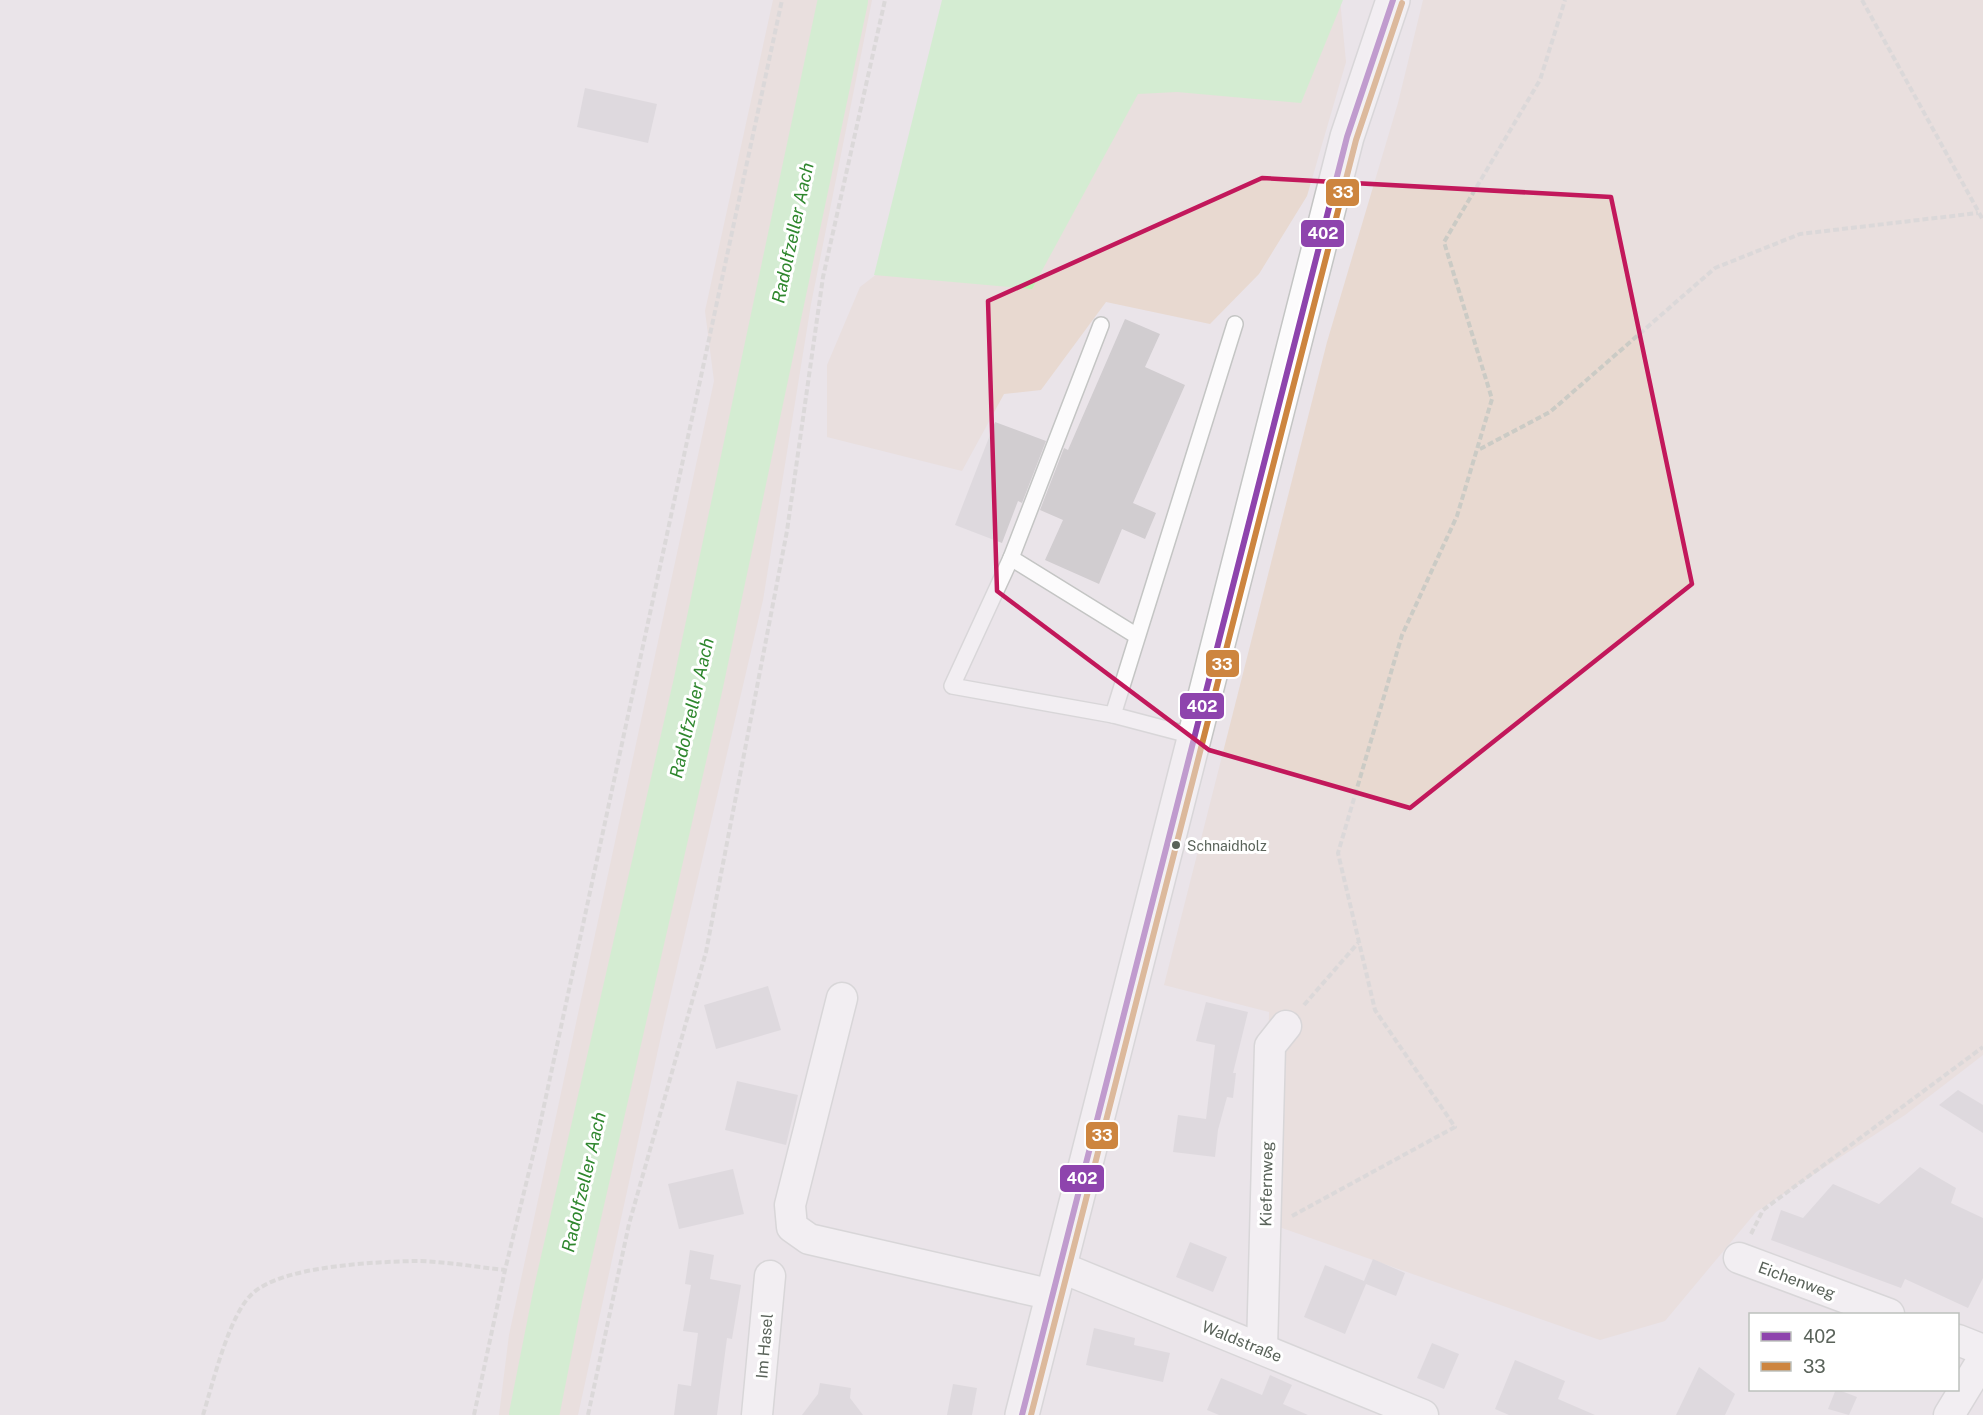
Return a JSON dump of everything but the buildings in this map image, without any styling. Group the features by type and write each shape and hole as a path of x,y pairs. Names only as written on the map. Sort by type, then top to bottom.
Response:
{"main road":[{"path":"1022,1415 1347,137 1393,0"}],"street":[{"name":"Waldstraße","path":"842,998 790,1205 792,1227 809,1239 1056,1281 1262,1349 1423,1415"},
{"name":"Kiefernweg","path":"1262,1349 1270,1046 1286,1026"},
{"name":"Eichenweg","path":"1739,1258 1886,1313"},
{"name":"Im Hasel","path":"757,1415 770,1276"},
{"path":"1959,1340 1983,1350"},
{"path":"1949,1415 1983,1359"}],"lane":[{"path":"1113,715 1235,324"},
{"path":"1101,325 1011,558 952,686 1113,715 1193,736"},
{"path":"1011,558 1137,636"}],"path":[{"path":"474,1415 505,1270 539,1132 782,0"},
{"path":"588,1415 629,1224 706,952 787,531 823,277 885,0"},
{"path":"1265,1222 1298,1215 1455,1127 1375,1010 1338,854 1402,635 1457,516 1479,449 1492,399 1444,242 1540,80 1565,0"},
{"path":"1862,0 1983,220"},
{"path":"1479,449 1550,412 1715,268 1800,234 1978,213"},
{"path":"1286,1026 1359,943"},
{"path":"1739,1258 1763,1210 1983,1047"},
{"path":"203,1415 234,1323 252,1293 273,1280 320,1269 415,1261 505,1270"}],"highlighted area":[{"path":"1262,178 1611,197 1692,584 1410,808 1209,750 997,591 988,301"}],"shaded area":[{"path":"773,0 872,0 811,304 763,600 663,1027 578,1415 499,1415 509,1335 714,381 705,311"},
{"path":"942,0 1343,0 1301,103 1177,92 1138,94 1032,289 874,275"},
{"path":"1340,0 1346,62 1307,196 1259,274 1210,324 1106,302 1041,390 1004,394 962,471 827,437 827,365 860,287 1134,76"},
{"path":"1423,0 1983,0 1983,1055 1905,1115 1756,1212 1665,1321 1600,1340 1265,1222 1269,1012 1164,985 1327,342 1398,103"}],"waterway":[{"name":"Radolfzeller Aach","path":"534,1415 558,1294 698,685 843,0"}],"transit line":[{"name":"402","path":"1022,1415 1347,137 1393,0"},
{"name":"33","path":"1031,1415 1356,140 1402,3"}],"place":[{"name":"Schnaidholz","path":"1176,845"}]}
